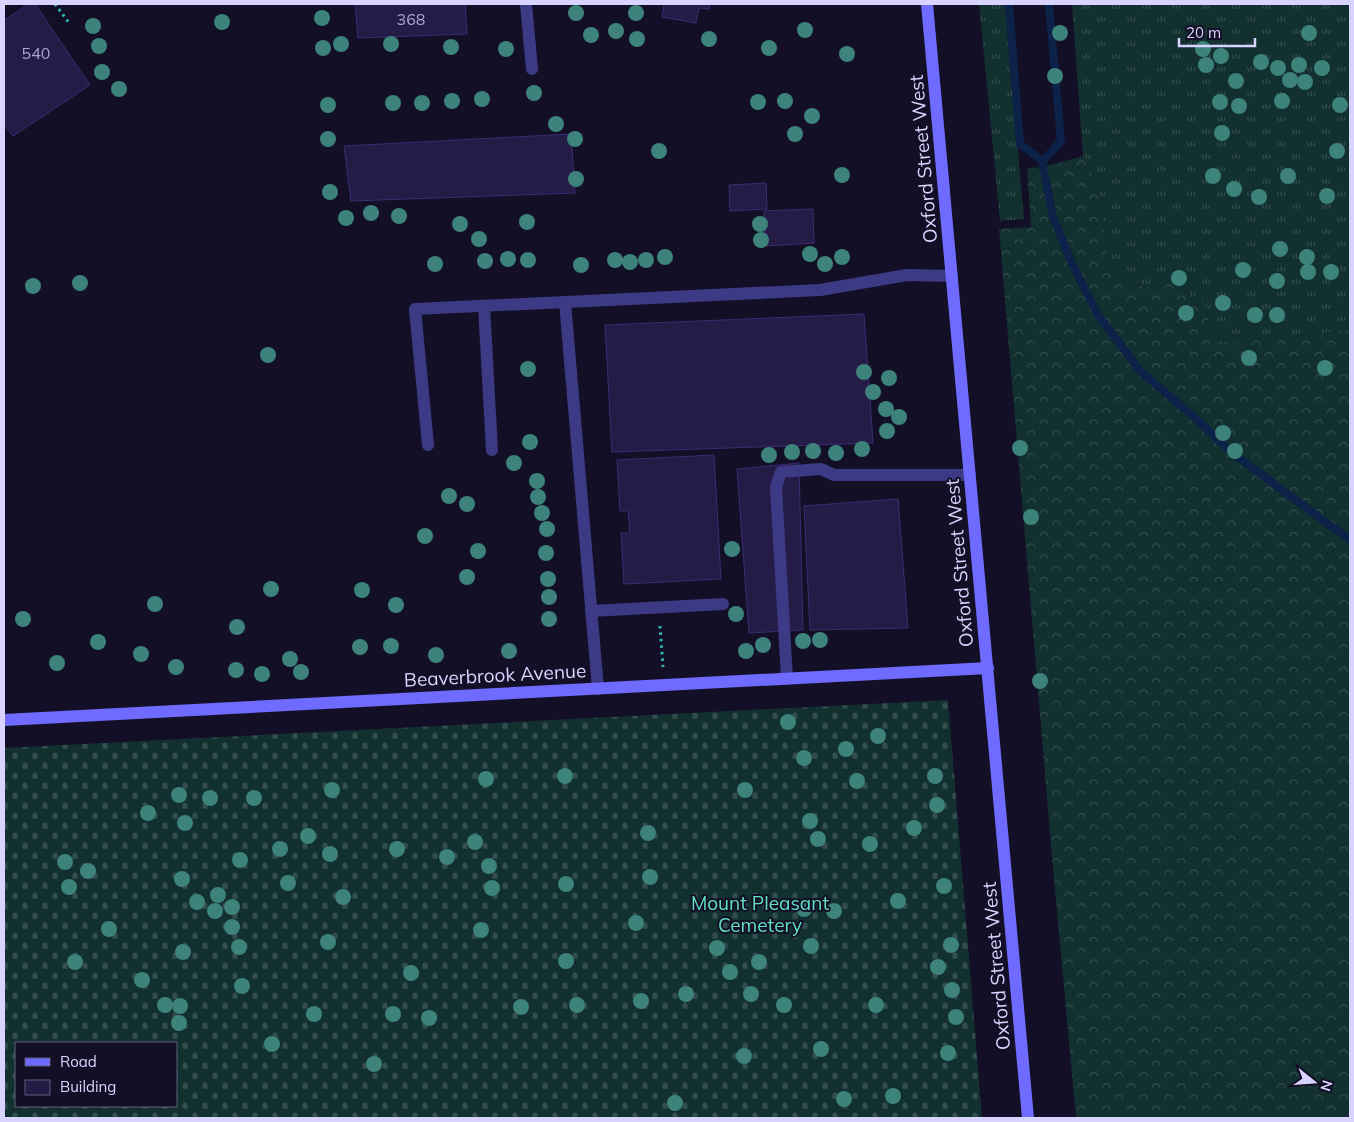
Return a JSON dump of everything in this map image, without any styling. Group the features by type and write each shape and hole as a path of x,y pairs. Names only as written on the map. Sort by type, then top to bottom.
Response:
{"main road":[{"name":"Oxford Street West","path":"927,4 1028,1118"},
{"name":"Beaverbrook Avenue","path":"4,720 988,668"}],"lane":[{"path":"526,4 532,69"},
{"path":"428,445 415,309 820,290 907,275 952,276"},
{"path":"565,302 598,689"},
{"path":"484,306 492,450"},
{"path":"787,679 776,486 781,472 820,469 834,475 970,474"},
{"path":"591,611 723,604"}],"path":[{"path":"55,4 69,23"},
{"path":"659,608 663,670"}],"green space":[{"path":"979,4 1005,4 1024,219 1000,221"},
{"path":"1072,4 1350,4 1350,330 1213,346 1205,299 1191,296 1179,284 1145,288 1122,277 1108,260 1097,184 1083,156"},
{"path":"1083,156 1097,184 1108,260 1122,277 1145,288 1164,279 1179,284 1191,296 1205,299 1213,345 1350,330 1350,1118 1076,1118 999,229 1031,227 1027,168 1043,167"},
{"name":"Mount Pleasant Cemetery","path":"948,700 982,1118 4,1118 4,748"}],"building":[{"path":"29,4 35,4 90,85 13,136 4,124 4,20"},
{"path":"355,4 465,4 467,34 358,38"},
{"path":"664,4 710,4 709,9 699,8 696,23 662,17"},
{"path":"571,134 575,193 351,201 344,146"},
{"path":"766,183 767,209 730,211 729,185"},
{"path":"813,209 814,243 765,246 764,211"},
{"path":"864,314 873,443 612,452 605,325"},
{"path":"714,455 721,579 624,584 621,533 630,533 628,511 620,511 617,460"},
{"path":"799,463 803,630 749,633 737,469"},
{"path":"898,499 908,628 810,630 804,506"}],"waterway":[{"path":"1009,4 1020,144 1043,161"},
{"path":"1049,4 1061,141 1043,161 1043,167 1053,217 1071,261 1098,315 1141,372 1192,415 1232,453 1350,540"}]}
